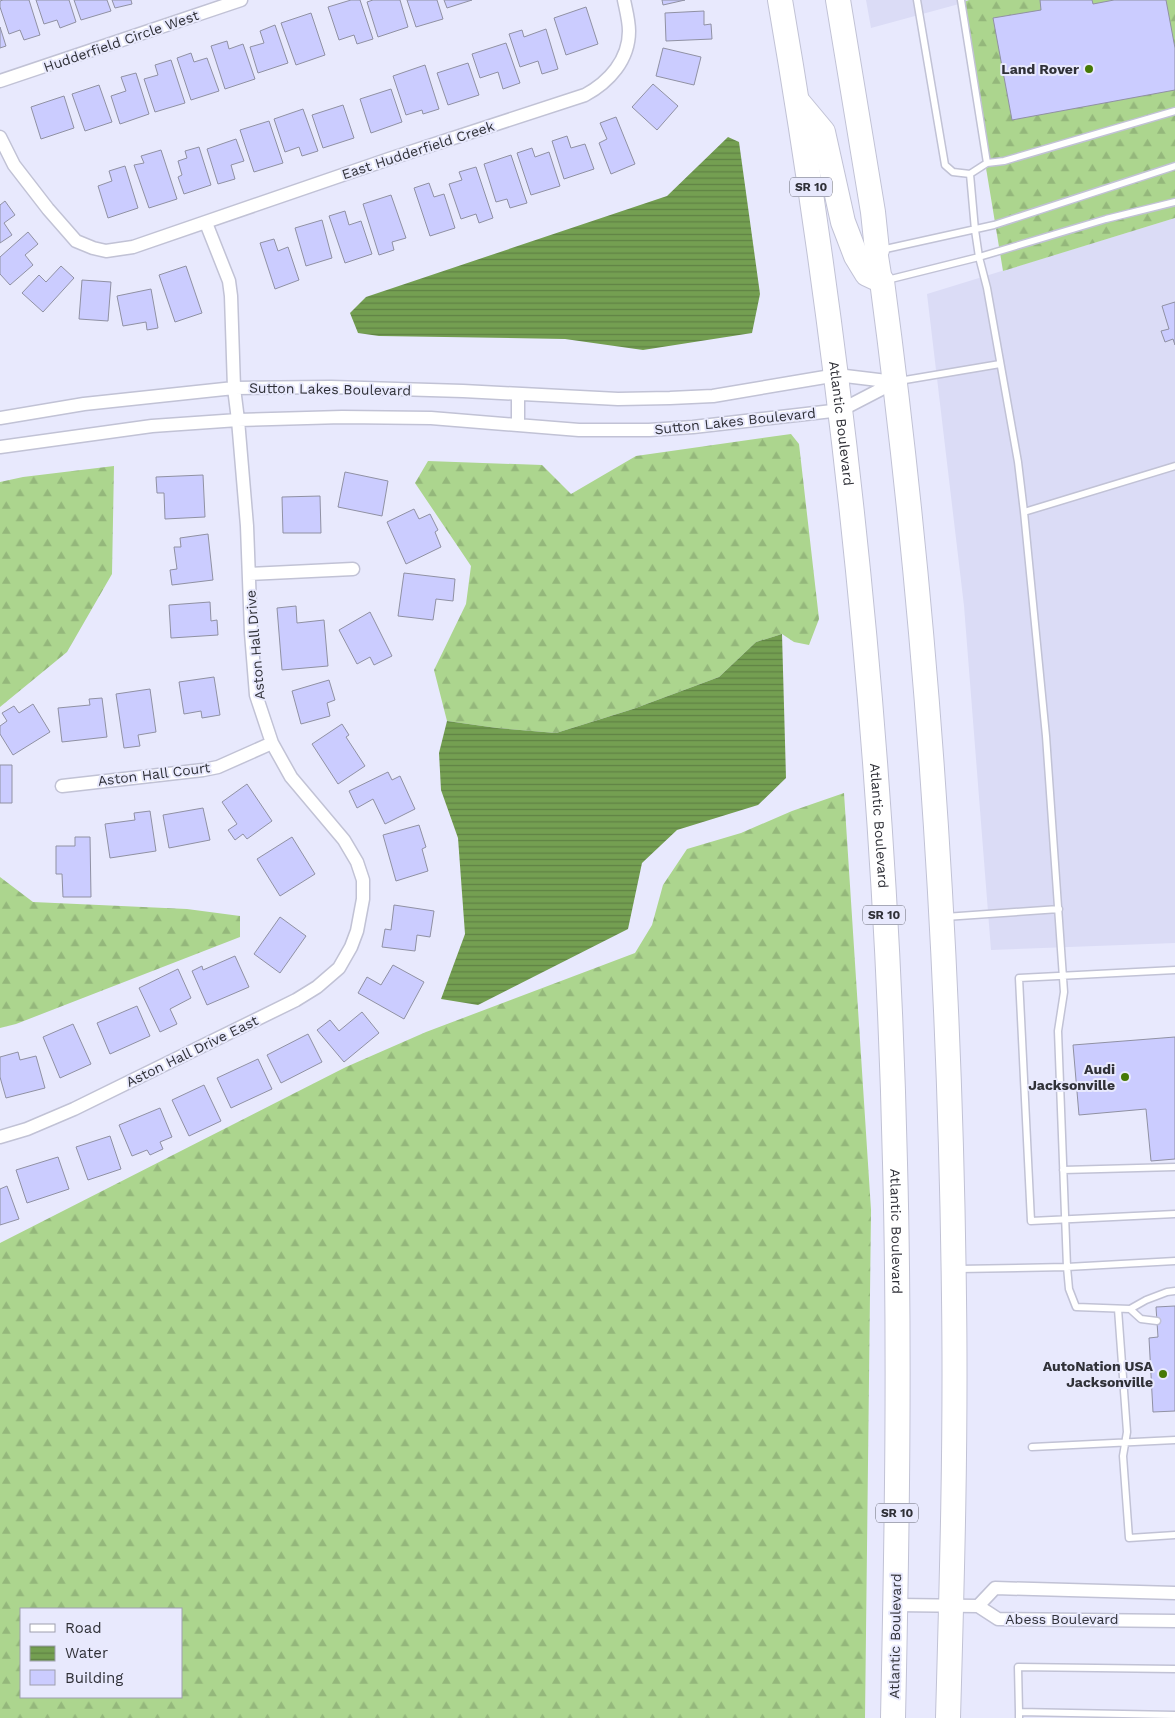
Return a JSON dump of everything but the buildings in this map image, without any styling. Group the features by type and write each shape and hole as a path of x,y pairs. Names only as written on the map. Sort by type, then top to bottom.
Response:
{"highway":[{"name":"Atlantic Boulevard","path":"780,0 798,102 837,375 870,710 889,1009 895,1160 898,1455 893,1718"},
{"path":"823,0 828,7 842,91 859,124"},
{"path":"838,0 859,124 877,250"},
{"path":"798,102 824,132 843,222 856,256 867,274 882,281 895,382 926,705 941,917 952,1152 954,1454 948,1718"}],"main road":[{"path":"877,250 882,281"}],"street":[{"name":"Hudderfield Circle West","path":"0,81 241,0"},
{"name":"East Hudderfield Creek","path":"0,136 14,165 48,209 76,240 93,248 106,251 133,247 389,159 586,95 606,81 621,63 629,30 624,0"},
{"name":"Aston Hall Drive","path":"206,223 229,281 231,296 234,388 238,420 256,695 272,743 291,777 344,840 357,862 362,880 363,899 357,931"},
{"name":"Sutton Lakes Boulevard","path":"0,418 84,404 234,388 331,387 618,399 713,396 837,375 895,382"},
{"name":"Sutton Lakes Boulevard","path":"0,448 152,426 238,420 342,417 431,418 579,430 649,430 693,427 841,410 895,382"},
{"path":"518,394 518,425"},
{"path":"249,574 353,570"},
{"name":"Aston Hall Court","path":"62,786 218,767 272,743"},
{"name":"Aston Hall Drive East","path":"0,1137 74,1109 296,1000 339,968 351,947 357,931"},
{"name":"Abess Boulevard","path":"1175,1593 995,1588 978,1606 998,1618 1175,1621"},
{"path":"896,1605 978,1606"}],"lane":[{"path":"917,0 945,164 953,172 970,174 987,163 1004,161 1175,111"},
{"path":"961,0 987,163"},
{"path":"877,250 974,230 1175,166"},
{"path":"970,174 974,230 987,288 1018,462 1046,736 1064,992 1058,1031 1069,1289 1076,1307 1118,1309 1130,1309 1153,1297 1175,1291"},
{"path":"882,281 979,257 1106,219 1175,202"},
{"path":"895,382 1000,364"},
{"path":"1024,512 1175,466"},
{"path":"941,917 1059,909"},
{"path":"1175,970 1063,974 1019,978 1031,1221 1175,1214"},
{"path":"1063,1170 1175,1167"},
{"path":"954,1269 1067,1267 1175,1261"},
{"path":"1118,1309 1127,1432 1123,1456 1129,1538 1175,1535"},
{"path":"1130,1309 1141,1319 1157,1321"},
{"path":"1032,1447 1175,1440"},
{"path":"1175,1669 1018,1667 1019,1715 1107,1716 1175,1714"}],"shaded area":[{"path":"866,0 969,0 871,28"},
{"path":"1175,218 1175,943 991,950 964,606 927,294"}],"green space":[{"path":"969,0 1175,0 1175,218 1003,271 959,4"},
{"path":"791,434 799,444 819,619 809,645 794,642 782,634 756,642 719,677 633,709 556,733 447,721 434,670 466,604 471,566 415,483 428,461 542,465 571,494 636,456"},
{"path":"114,466 112,574 67,652 0,707 0,482 23,477"},
{"path":"844,793 871,1210 865,1718 0,1718 0,1243 346,1067 426,1032 635,953 652,925 663,885 687,849 741,833 792,811"},
{"path":"0,877 33,902 187,909 240,916 240,937 16,1024 0,1028"}],"water":[{"path":"728,137 739,142 760,294 752,333 643,350 565,339 379,336 358,333 350,313 366,297 667,196"},
{"path":"782,634 786,778 758,805 677,830 642,863 628,929 478,1005 441,999 465,934 458,838 441,790 439,753 447,721 556,733 633,709 719,677 756,642"}],"place":[{"name":"Land Rover","path":"1089,69"},
{"name":"Audi Jacksonville","path":"1125,1077"},
{"name":"AutoNation USA Jacksonville","path":"1163,1374"}]}
